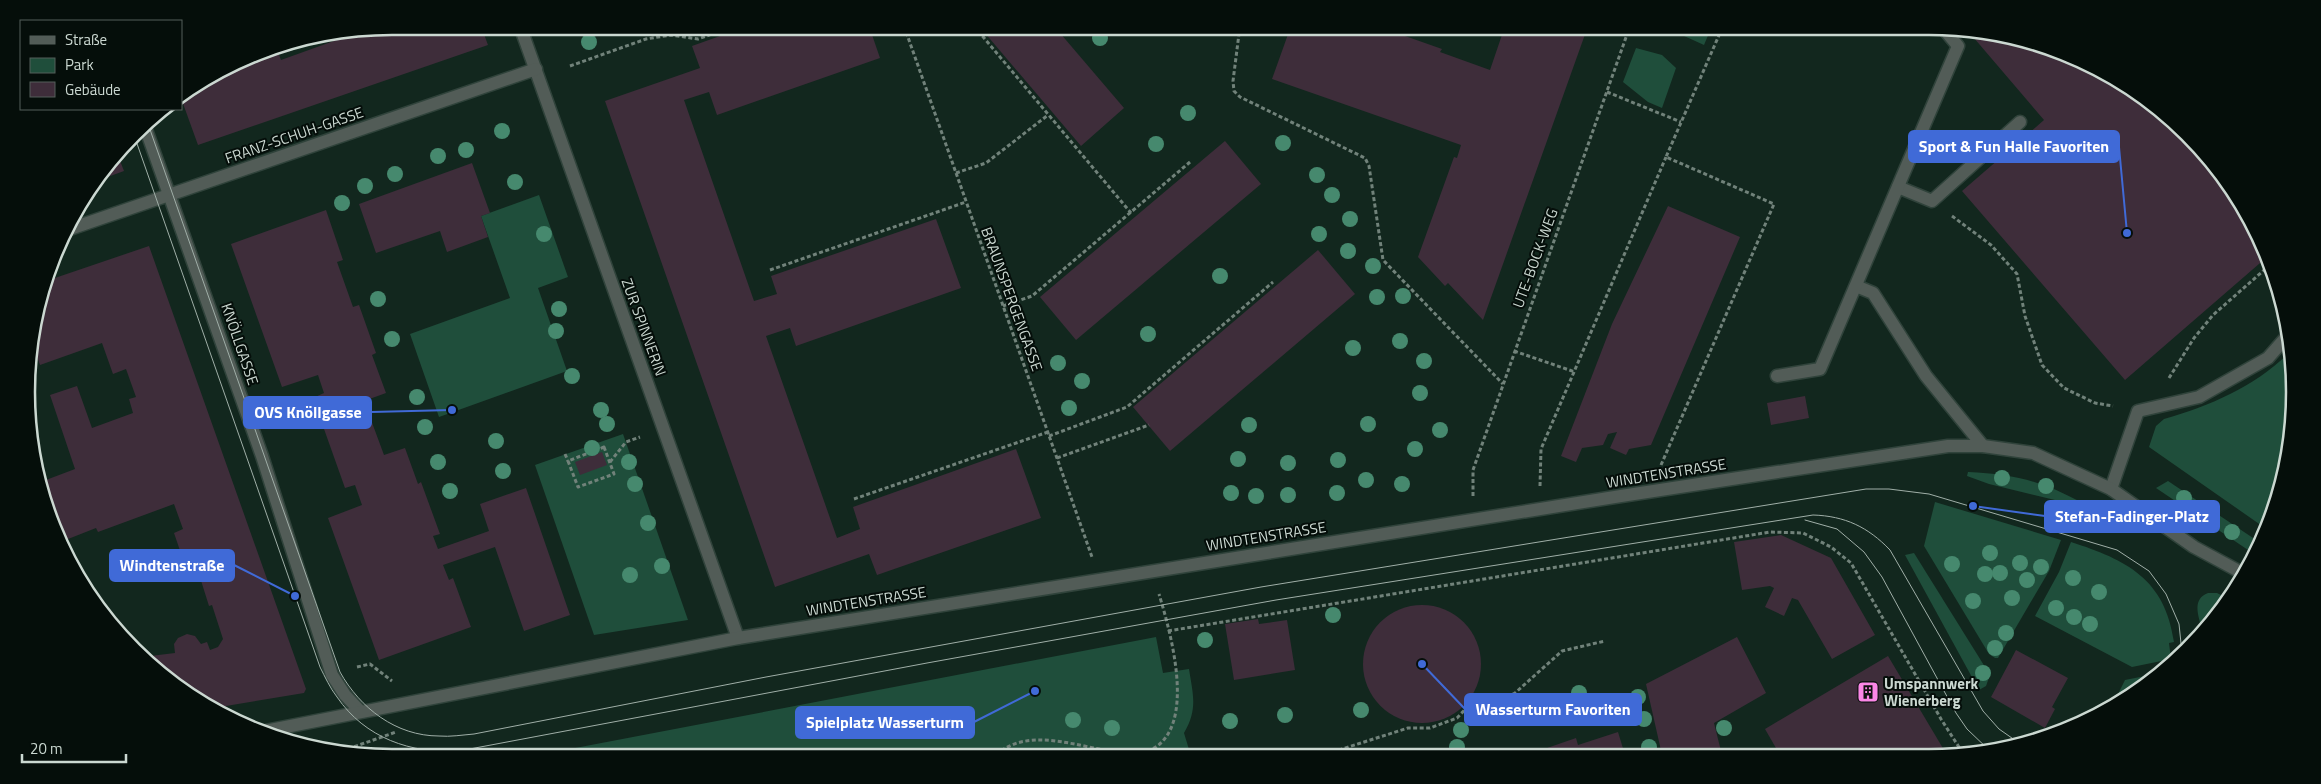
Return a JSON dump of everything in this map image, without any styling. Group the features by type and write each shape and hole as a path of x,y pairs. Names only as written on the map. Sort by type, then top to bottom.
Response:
{"street":[{"name":"ZUR SPINNERIN","path":"523,35 738,638"},
{"path":"1777,376 1820,369 1958,46 1950,36"},
{"name":"FRANZ-SCHUH-GASSE","path":"76,227 536,70"},
{"path":"1898,187 1932,201 2020,122"},
{"name":"KNÖLLGASSE","path":"147,133 262,456 332,675 345,695 360,711"},
{"path":"1856,286 1873,293 1926,376 1982,446"},
{"path":"2111,489 2138,411 2199,397 2268,358 2282,342"},
{"name":"WINDTENSTRASSE","path":"275,729 738,638 1151,570 1948,446 1982,446 2032,453 2111,489 2194,547 2238,571"}],"path":[{"path":"570,66 646,40 672,35 698,39 709,35"},
{"name":"BRAUNSPERGENGASSE","path":"907,35 1100,579"},
{"path":"981,35 1131,212"},
{"path":"1239,35 1233,82 1234,91 1240,97 1365,158 1369,166 1383,260 1503,384"},
{"name":"UTE-BOCK-WEG","path":"1473,500 1473,470 1627,35"},
{"path":"1540,489 1541,449 1719,35"},
{"path":"1607,92 1681,122"},
{"path":"956,172 986,163 1048,115"},
{"path":"1658,470 1774,204 1666,157"},
{"path":"1003,306 1032,296 1190,162"},
{"path":"1932,201 1991,245 2017,274 2024,316 2042,365 2047,371 2064,388 2095,403 2138,411"},
{"path":"770,270 966,202"},
{"path":"2176,365 2194,338 2213,315 2264,270"},
{"path":"1049,436 1127,407 1273,282"},
{"path":"1514,351 1575,372"},
{"path":"1057,458 1149,425"},
{"path":"609,463 626,442 664,429"},
{"path":"854,499 1048,432"},
{"path":"566,454 568,460 578,487 614,474 604,447 568,460"},
{"path":"1168,631 1770,532 1803,533 1831,547 1851,563 1959,747"},
{"path":"1151,570 1168,631 1179,690 1173,721 1167,736 1155,749"},
{"path":"1342,749 1408,728 1430,728 1457,718 1473,701 1498,702 1515,693 1562,651 1605,642"},
{"path":"354,747 403,730"},
{"path":"1004,749 1015,743 1030,740 1051,740 1102,749"}],"green space":[{"path":"1682,35 1708,35 1704,45"},
{"path":"1636,48 1662,55 1676,68 1662,108 1648,102 1623,82"},
{"path":"539,195 568,277 538,288 567,371 439,417 410,334 510,298 481,216"},
{"path":"2284,357 2286,392 2283,439 2274,484 2261,525 2149,447 2156,426 2164,419 2216,401 2248,384"},
{"path":"623,434 688,620 594,635 535,465"},
{"path":"1968,472 2027,480 2054,489 2082,503 2080,506 1989,484 1967,476"},
{"path":"2168,481 2254,539 2249,550 2156,488"},
{"path":"1935,502 2061,540 2049,571 1998,658 1989,654 1924,546"},
{"path":"2071,542 2109,556 2140,575 2152,587 2162,602 2169,620 2174,642 2169,643 2170,654 2163,661 2132,667 2035,616 2059,572"},
{"path":"1914,553 1990,675 1986,686 1979,690 1905,555"},
{"path":"2208,593 2217,593 2222,595 2200,623 2198,603"},
{"path":"1156,637 1163,673 1189,669 1193,694 1193,709 1184,733 1189,749 570,749"},
{"path":"2145,676 2118,695 2125,680"}],"building":[{"path":"484,35 488,45 198,145 183,103 213,83 255,62 279,54 281,60 340,39 369,36"},
{"path":"723,35 872,35 880,58 717,115 709,92 684,100 754,301 777,294 771,276 936,219 961,288 796,346 790,328 766,336 837,538 860,529 853,507 1016,449 1041,518 877,575 869,554 775,587 605,101 700,68 692,46"},
{"path":"987,35 1062,35 1124,108 1081,146"},
{"path":"1288,35 1402,35 1442,49 1440,52 1490,70 1502,35 1585,35 1483,320 1448,283 1445,286 1418,257 1454,157 1457,158 1461,145 1272,79"},
{"path":"1974,38 2021,47 2066,62 2108,83 2146,109 2181,140 2212,175 2238,214 2261,262 2125,380 1962,191 2044,120"},
{"path":"1225,141 1261,184 1076,340 1040,297"},
{"path":"120,161 124,171 107,177"},
{"path":"472,163 490,213 481,216 488,237 447,252 440,231 376,253 359,204"},
{"path":"1668,206 1740,237 1651,445 1629,449 1626,455 1610,448 1617,432 1608,434 1603,445 1582,448 1576,462 1561,456 1612,324"},
{"path":"326,210 343,260 337,262 353,307 359,305 376,353 372,355 386,393 364,401 384,455 405,448 418,484 421,482 440,534 433,536 438,549 489,531 480,504 526,488 570,615 524,631 495,547 443,565 449,580 453,578 471,627 379,660 328,518 362,505 355,485 345,488 313,398 324,393 318,375 282,387 231,244"},
{"path":"149,246 306,689 304,693 223,706 194,689 152,656 175,653 174,644 178,638 187,634 195,636 201,644 207,642 210,650 218,647 223,639 212,605 209,606 198,571 188,574 174,533 183,529 174,504 98,532 96,528 67,539 46,480 75,469 50,395 77,386 92,428 133,413 129,399 136,397 126,369 113,374 102,343 40,365 37,357 38,345 54,278"},
{"path":"1318,250 1355,294 1170,451 1133,407"},
{"path":"1805,396 1809,418 1771,425 1767,403"},
{"path":"602,452 607,465 580,475 575,462"},
{"path":"1781,535 1831,558 1875,635 1832,659 1798,600 1792,598 1784,616 1765,607 1774,588 1770,586 1742,590 1734,542"},
{"path":"1422,605 1445,609 1464,622 1477,641 1481,664 1477,687 1464,706 1445,719 1422,723 1399,719 1380,706 1367,687 1363,664 1367,641 1380,622 1399,609"},
{"path":"1258,619 1259,624 1287,620 1295,670 1234,680 1225,624"},
{"path":"1737,637 1766,693 1714,723 1720,749 1661,749 1646,684"},
{"path":"2016,650 2068,678 2052,707 2055,709 2045,728 1991,697"},
{"name":"Umspannwerk Wienerberg","path":"1888,656 1943,748 1777,749 1765,729"},
{"path":"1618,732 1623,749 1544,749 1576,738 1578,745"}],"tram line":[{"path":"150,130 340,672 358,697 381,718 408,731 423,735 452,736 474,734 766,677 1261,587 1866,489 1889,489 1929,494 2117,550 2149,571 2166,594 2179,624 2181,644"},
{"path":"137,143 320,667 337,697 361,723 375,733 390,740 420,749"},
{"path":"470,749 1276,600 1813,515 1846,520 1855,524 1873,535 1890,550 1983,711 1999,729 2013,739"},
{"path":"1805,520 1837,529 1864,552 1882,577 1956,713 1967,729 1983,745"}],"place":[{"name":"Sport & Fun Halle Favoriten","path":"2127,233"},
{"name":"OVS Knöllgasse","path":"452,410"},
{"name":"Stefan-Fadinger-Platz","path":"1973,506"},
{"name":"Windtenstraße","path":"295,596"},
{"name":"Wasserturm Favoriten","path":"1422,664"},
{"name":"Spielplatz Wasserturm","path":"1035,691"},
{"name":"Umspannwerk Wienerberg","path":"1868,692"}]}
